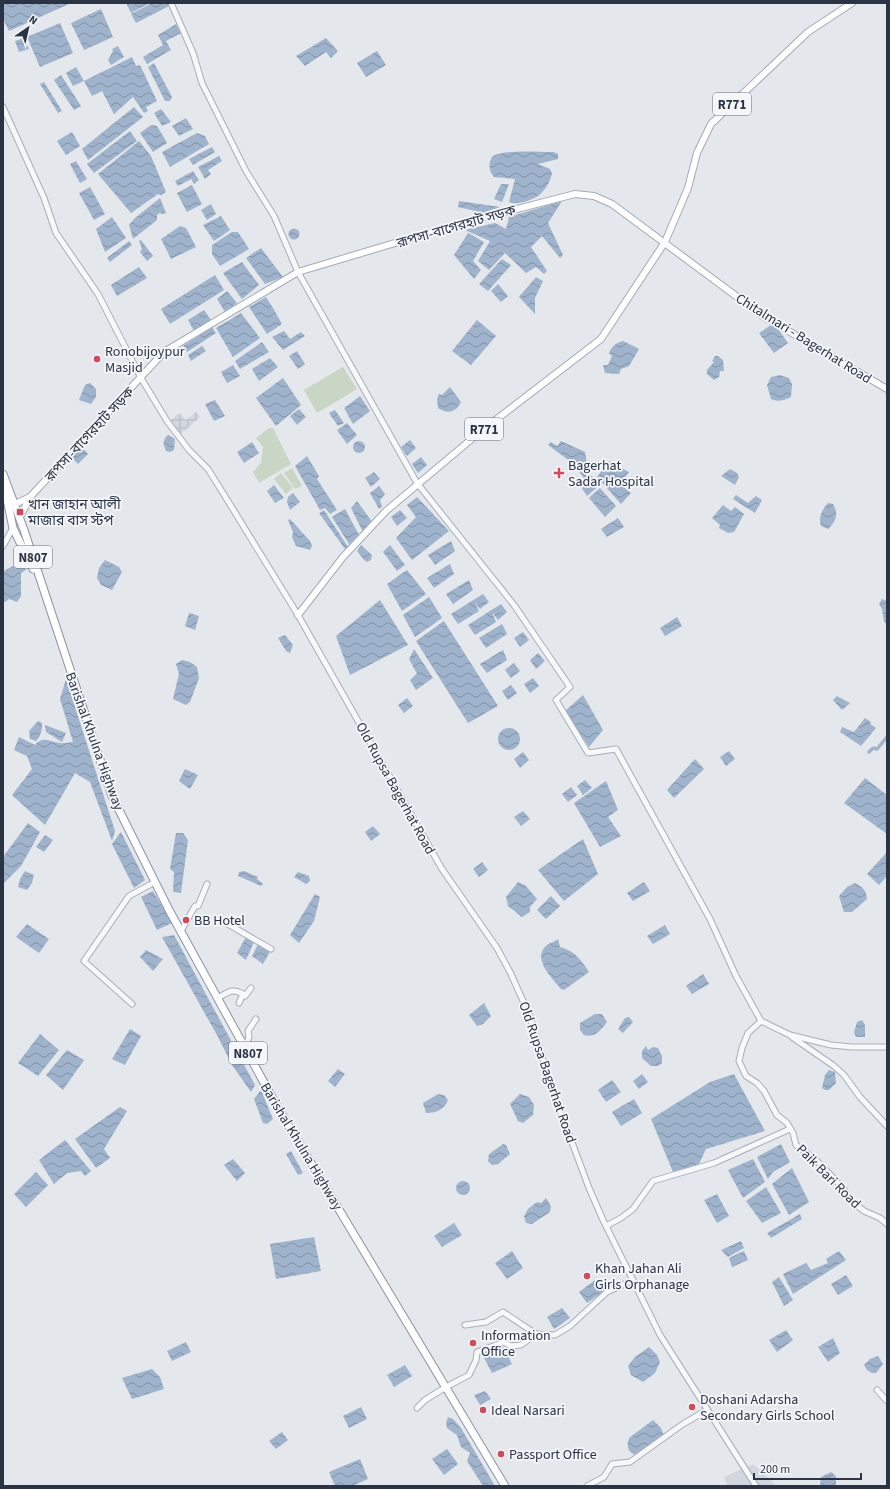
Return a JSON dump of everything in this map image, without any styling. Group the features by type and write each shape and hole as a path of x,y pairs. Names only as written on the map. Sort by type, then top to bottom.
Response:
{"highway":[{"name":"N807","path":"3,474 15,504 45,593"},
{"name":"N807","path":"3,481 16,536 45,593"},
{"path":"13,526 20,519"},
{"path":"16,536 21,534 24,530"},
{"name":"Barishal Khulna Highway","path":"45,593 112,796 155,882 278,1108 505,1486"}],"main road":[{"name":"R771","path":"298,615 343,557 386,511 480,432 601,339 665,242 688,188 697,153 711,124 808,32 852,3"},
{"name":"রূপসা-বাগেরহাট সড়ক","path":"20,519 30,497 164,352 298,272 455,224 575,194 594,196 612,204 665,242"},
{"name":"Chitalmari - Bagerhat Road","path":"665,242 763,316 792,331 887,389"},
{"path":"15,504 30,497"}],"street":[{"path":"171,3 193,53 202,83 246,170 274,216 298,272 417,484 514,605 570,687 556,700 588,753 616,749 710,919 736,976 761,1021 790,1035 834,1066 887,1126"},
{"name":"Old Rupsa Bagerhat Road","path":"3,107 44,198 56,233 98,294 140,378 167,421 189,450 208,469 298,615 442,869 497,948 521,993 531,1020 551,1086 589,1188 606,1226 660,1335 756,1486"},
{"path":"3,546 13,526"},
{"path":"132,1004 84,961 129,896 155,882"},
{"path":"181,931 195,906 198,906 208,884"},
{"path":"226,924 271,949"},
{"path":"218,998 231,990 245,996 251,988"},
{"path":"239,1003 243,994"},
{"path":"245,1048 250,1037 248,1031 256,1019"},
{"name":"Paik Bari Road","path":"761,1021 748,1033 739,1061 746,1076 757,1083 764,1091 777,1115 787,1123 796,1146 814,1158 844,1189 849,1199 864,1211 880,1218 887,1224"},
{"path":"790,1035 852,1047 887,1047"},
{"path":"606,1226 621,1218 633,1209 653,1181 714,1163 790,1129"},
{"path":"466,1325 486,1322 503,1312 536,1334 555,1335 570,1326 607,1292 633,1280"},
{"path":"417,1408 425,1400 469,1375 476,1360 477,1352 504,1342 511,1346 520,1345 536,1334"},
{"path":"877,1390 887,1401"},
{"path":"587,1486 604,1477 612,1464 630,1462 683,1424 707,1410"}],"shaded area":[{"path":"196,412 200,417 181,434 171,420 179,413 186,420"},
{"path":"753,1464 777,1486 727,1486 724,1477"}],"green space":[{"path":"343,367 357,389 317,413 304,390"},
{"path":"269,428 273,428 291,464 259,483 253,472 261,463 263,447 256,438"},
{"path":"292,468 302,486 295,489 284,473"},
{"path":"281,473 293,488 286,494 274,479"}],"water":[{"path":"3,3 69,4 9,31 3,19"},
{"path":"126,3 150,3 131,13"},
{"path":"152,3 167,3 169,6 136,23 131,14"},
{"path":"101,9 113,37 84,50 71,23"},
{"path":"60,23 73,53 40,67 27,37"},
{"path":"176,24 181,33 166,41 171,50 147,64 143,57 163,45 158,35"},
{"path":"24,38 29,49 19,52 15,41"},
{"path":"326,38 338,51 331,58 326,52 305,66 296,56"},
{"path":"118,46 124,57 111,65 108,60 113,51 112,49"},
{"path":"377,51 386,65 366,77 357,63"},
{"path":"132,57 136,66 140,65 157,101 146,107 148,111 144,113 133,97 114,114 102,91 92,96 84,81"},
{"path":"154,63 172,97 170,101 165,101 148,67"},
{"path":"76,67 84,81 73,86 66,73"},
{"path":"61,75 81,106 74,110 54,80"},
{"path":"44,82 62,111 58,113 40,84"},
{"path":"134,107 143,117 88,160 82,149"},
{"path":"161,109 171,122 162,126 154,113"},
{"path":"186,118 193,129 179,136 172,126"},
{"path":"151,125 157,126 167,143 153,152 140,133"},
{"path":"130,131 137,141 94,173 87,164"},
{"path":"72,132 80,146 66,155 57,141"},
{"path":"197,133 205,136 209,144 170,167 162,152"},
{"path":"139,141 151,156 166,192 161,195 158,194 131,213 98,174"},
{"path":"212,147 215,152 193,165 189,159"},
{"path":"513,152 554,152 558,154 558,159 538,164 550,169 552,173 549,182 543,191 536,197 524,202 509,202 515,179 494,177 491,173 490,167 492,157 497,154"},
{"path":"219,156 222,161 208,170 211,174 205,179 198,167"},
{"path":"76,161 87,179 80,183 70,164"},
{"path":"193,171 199,180 194,184 191,179 178,186 175,181"},
{"path":"501,184 509,184 502,202 494,199"},
{"path":"192,185 202,204 187,212 177,193"},
{"path":"90,187 105,214 94,220 79,193"},
{"path":"160,198 166,213 160,213 157,215 157,220 133,239 129,225 135,218"},
{"path":"459,201 500,207 484,213 458,207"},
{"path":"562,201 548,223 563,255 560,258 542,236 531,247 547,271 544,274 536,267 526,273 505,253 489,270 478,261 490,241 465,230 495,223 506,229 509,217"},
{"path":"211,204 216,214 207,220 201,210"},
{"path":"221,216 230,230 214,241 203,225"},
{"path":"112,217 126,238 105,252 96,229"},
{"path":"180,226 186,228 196,247 171,259 161,239"},
{"path":"294,228 298,230 300,234 298,238 294,240 290,238 288,234 290,230"},
{"path":"232,232 238,232 249,249 220,266 212,254 212,245"},
{"path":"468,233 484,242 473,261 481,270 474,279 454,255"},
{"path":"141,240 153,256 147,261 140,252 142,249 139,241"},
{"path":"129,241 132,245 110,262 107,258"},
{"path":"261,248 283,277 265,284 246,258"},
{"path":"502,259 511,265 488,291 479,284"},
{"path":"242,262 259,285 242,299 223,273"},
{"path":"139,267 147,278 117,296 111,285"},
{"path":"215,275 224,290 170,324 161,309"},
{"path":"536,277 543,281 535,298 535,314 519,297"},
{"path":"498,284 508,296 501,302 491,291"},
{"path":"227,291 237,303 225,312 217,299"},
{"path":"266,297 282,324 267,334 249,307"},
{"path":"204,310 211,320 194,331 188,320"},
{"path":"241,313 260,338 233,357 216,328"},
{"path":"477,320 496,336 471,365 452,351"},
{"path":"774,323 788,343 774,353 759,333"},
{"path":"212,327 216,333 187,352 183,346"},
{"path":"284,331 290,339 301,332 305,336 283,350 272,337"},
{"path":"623,341 639,349 638,351 629,366 621,369 619,374 605,373 603,365 608,365 612,356 609,353 610,351 614,345"},
{"path":"262,342 269,352 240,369 235,361"},
{"path":"202,346 206,351 191,361 188,355"},
{"path":"297,351 305,364 298,369 289,356"},
{"path":"715,356 718,356 723,360 724,371 720,371 719,377 714,380 707,374 707,370 714,362 712,361"},
{"path":"270,358 278,367 259,381 252,369"},
{"path":"233,365 240,376 227,383 221,372"},
{"path":"780,375 789,378 792,384 791,397 776,401 771,399 767,385 771,377"},
{"path":"283,378 301,405 276,426 256,398"},
{"path":"90,383 96,389 96,397 91,404 79,400 85,385"},
{"path":"450,387 461,402 457,408 448,412 438,408 437,399 439,394 442,395"},
{"path":"360,396 370,411 353,424 344,408"},
{"path":"215,400 225,416 214,421 205,404"},
{"path":"299,409 306,417 297,425 290,416"},
{"path":"335,410 344,423 338,426 329,413"},
{"path":"347,423 357,435 347,444 337,430"},
{"path":"168,435 175,439 174,450 170,452 166,451 164,444 164,441"},
{"path":"410,440 416,448 407,456 401,447"},
{"path":"359,441 363,443 365,447 363,451 359,453 355,451 353,447 355,443"},
{"path":"561,441 585,452 589,474 601,484 587,496 579,484 585,480 575,465 548,445 551,442 557,446"},
{"path":"252,442 259,453 244,463 237,452"},
{"path":"81,446 88,454 78,464 71,457"},
{"path":"307,456 319,476 317,479 337,510 330,514 325,508 320,510 295,466"},
{"path":"421,457 427,465 418,473 412,464"},
{"path":"609,461 629,472 620,484 631,493 621,504 597,477"},
{"path":"730,469 737,473 739,477 735,485 721,476"},
{"path":"374,472 380,479 371,487 365,478"},
{"path":"274,485 284,498 275,503 267,491"},
{"path":"379,486 385,494 380,500 382,506 379,509 370,493"},
{"path":"600,488 616,506 605,517 589,498"},
{"path":"293,493 300,502 290,510 287,502 288,497"},
{"path":"736,495 748,503 756,496 762,500 755,513 733,499"},
{"path":"417,497 449,531 412,560 396,538 416,517 407,505"},
{"path":"357,501 373,523 363,532 351,508"},
{"path":"828,503 833,504 836,511 836,517 828,529 821,526 820,517 822,511"},
{"path":"723,505 731,511 735,507 744,514 734,532 728,533 719,528 720,525 712,518"},
{"path":"345,509 359,535 349,544 332,517"},
{"path":"324,510 348,547 345,549 319,513"},
{"path":"400,510 407,518 397,526 391,517"},
{"path":"618,518 624,527 607,537 601,529"},
{"path":"290,519 310,541 312,546 310,550 296,546 292,537 293,532 288,520"},
{"path":"451,541 455,551 435,565 428,555"},
{"path":"361,545 372,555 371,560 367,562 357,551"},
{"path":"390,545 405,565 397,571 383,552"},
{"path":"105,560 119,567 122,572 112,590 101,585 97,578 99,568"},
{"path":"22,562 26,570 21,573 21,596 17,602 9,599 5,602 3,601 3,576 5,570"},
{"path":"450,564 454,574 434,588 427,578"},
{"path":"407,570 426,594 402,611 387,584"},
{"path":"469,580 473,590 453,604 446,594"},
{"path":"483,594 489,602 480,609 475,603 479,611 458,624 451,614"},
{"path":"429,597 442,618 415,637 403,615"},
{"path":"882,599 887,601 887,624 884,622 882,609 879,604"},
{"path":"380,600 408,645 350,675 336,636"},
{"path":"501,604 507,612 498,620 492,612 496,622 475,635 468,625"},
{"path":"189,613 199,616 195,630 185,626"},
{"path":"677,617 682,626 665,636 660,628"},
{"path":"444,621 498,706 468,723 416,641"},
{"path":"502,624 507,634 486,648 479,638"},
{"path":"523,632 529,640 520,647 514,638"},
{"path":"285,635 293,645 290,653 286,651 278,638"},
{"path":"414,649 433,678 416,690 410,680 417,674 409,659"},
{"path":"503,650 507,660 487,673 480,664"},
{"path":"538,653 545,661 536,669 530,660"},
{"path":"182,660 190,662 197,667 199,678 190,702 186,705 173,699 179,674 176,664"},
{"path":"514,663 520,671 511,678 505,670"},
{"path":"533,678 539,686 530,693 524,684"},
{"path":"66,679 115,831 112,841 90,782 75,773 45,825 12,795 32,769 27,756 14,750 19,737 35,745 41,740 62,743 73,742 60,699"},
{"path":"511,685 517,693 508,700 502,691"},
{"path":"583,695 603,730 589,747 565,711"},
{"path":"837,696 850,703 842,710 833,700"},
{"path":"407,698 413,706 404,713 398,705"},
{"path":"865,718 876,728 861,746 840,732 842,727 854,732"},
{"path":"38,721 42,723 42,728 36,741 30,739 29,731"},
{"path":"45,725 66,733 62,742 46,732"},
{"path":"509,728 517,731 520,739 517,747 509,750 501,747 498,739 501,731"},
{"path":"729,751 735,759 726,766 720,757"},
{"path":"523,752 529,760 520,768 514,759"},
{"path":"695,759 704,769 674,798 667,790"},
{"path":"185,769 198,775 190,789 179,781"},
{"path":"865,778 887,795 887,834 844,803"},
{"path":"585,780 592,788 583,795 577,786"},
{"path":"606,781 618,810 608,817 621,836 600,847 574,803"},
{"path":"571,787 577,795 568,802 562,794"},
{"path":"523,811 530,819 521,826 514,817"},
{"path":"28,823 40,832 21,866 3,884 3,857"},
{"path":"373,826 380,834 371,841 365,832"},
{"path":"121,832 145,880 134,888 112,844"},
{"path":"176,833 183,833 188,840 181,893 173,892 174,872 170,869"},
{"path":"45,835 53,840 44,852 36,847"},
{"path":"583,839 598,874 564,901 538,870"},
{"path":"887,852 887,876 879,885 867,874"},
{"path":"482,862 488,870 479,877 473,869"},
{"path":"25,871 34,875 32,883 27,890 18,887 20,879"},
{"path":"244,871 258,877 257,879 263,884 261,886 238,876 239,872"},
{"path":"298,872 309,876 310,881 306,884 294,877"},
{"path":"518,882 525,885 537,899 530,907 530,912 522,917 508,906 506,897"},
{"path":"644,882 650,891 633,901 627,893"},
{"path":"855,883 864,889 867,899 852,912 844,912 839,896 847,887"},
{"path":"153,891 172,923 157,930 141,897"},
{"path":"315,894 320,897 314,921 299,943 290,935"},
{"path":"551,896 560,906 546,919 537,910"},
{"path":"27,924 49,939 39,953 16,937"},
{"path":"665,925 670,934 653,944 647,936"},
{"path":"174,935 255,1085 251,1092 232,1065 162,937"},
{"path":"246,937 254,942 246,960 237,953"},
{"path":"558,939 560,947 573,953 589,972 564,990 561,989 548,974 542,962 541,956 547,945"},
{"path":"258,944 271,950 263,964 252,956"},
{"path":"146,950 163,959 153,971 140,957"},
{"path":"703,974 709,984 692,994 686,986"},
{"path":"484,1003 491,1016 483,1024 477,1026 469,1015"},
{"path":"595,1014 602,1014 607,1022 595,1034 588,1036 584,1035 580,1030 580,1023"},
{"path":"629,1017 633,1022 623,1033 618,1029 625,1018"},
{"path":"862,1020 865,1025 865,1037 856,1037 854,1032 857,1022"},
{"path":"130,1029 141,1036 125,1065 112,1059"},
{"path":"40,1034 59,1050 38,1076 18,1063"},
{"path":"646,1046 648,1050 653,1047 658,1048 662,1056 662,1063 658,1066 651,1066 642,1058 642,1051"},
{"path":"67,1050 84,1060 63,1090 46,1075"},
{"path":"338,1069 345,1074 335,1087 328,1081"},
{"path":"829,1070 835,1072 836,1083 829,1090 825,1090 822,1088 825,1075"},
{"path":"642,1074 648,1082 639,1089 633,1081"},
{"path":"734,1074 765,1131 706,1149 699,1164 673,1172 651,1119 710,1082"},
{"path":"612,1080 621,1092 606,1102 598,1090"},
{"path":"261,1090 273,1119 267,1124 263,1123 254,1099"},
{"path":"438,1094 444,1095 448,1100 439,1110 426,1113 423,1103"},
{"path":"520,1094 529,1097 534,1105 533,1115 523,1123 518,1121 510,1104"},
{"path":"634,1099 642,1113 621,1126 612,1112"},
{"path":"120,1107 127,1111 104,1149 110,1158 96,1168 75,1139"},
{"path":"65,1140 91,1171 85,1176 81,1171 67,1173 54,1184 39,1160"},
{"path":"503,1144 506,1145 510,1154 498,1164 492,1165 488,1161 489,1154"},
{"path":"781,1144 790,1162 773,1172 768,1179 757,1157"},
{"path":"291,1151 303,1173 298,1175 286,1154"},
{"path":"233,1159 245,1173 237,1181 224,1165"},
{"path":"753,1159 765,1182 743,1198 728,1170"},
{"path":"792,1168 809,1202 789,1215 772,1184"},
{"path":"36,1172 48,1185 26,1207 14,1194"},
{"path":"463,1181 468,1183 470,1188 468,1193 463,1195 458,1193 456,1188 458,1183"},
{"path":"766,1187 781,1213 762,1223 746,1201"},
{"path":"717,1194 729,1216 717,1223 704,1200"},
{"path":"546,1198 551,1206 550,1212 532,1224 526,1223 524,1216 528,1209 537,1202 541,1203"},
{"path":"800,1214 802,1219 771,1238 767,1233"},
{"path":"454,1223 462,1235 442,1247 434,1236"},
{"path":"314,1237 321,1271 276,1279 270,1244"},
{"path":"741,1241 744,1248 728,1257 721,1250"},
{"path":"512,1251 523,1268 507,1279 495,1263"},
{"path":"744,1251 748,1260 732,1267 729,1258"},
{"path":"839,1251 846,1260 793,1294 783,1274 806,1263 811,1270 828,1263 826,1259"},
{"path":"846,1275 853,1286 838,1295 831,1284"},
{"path":"779,1277 793,1300 784,1306 772,1282"},
{"path":"595,1280 603,1292 587,1303 579,1292"},
{"path":"562,1308 570,1318 554,1329 547,1317"},
{"path":"786,1330 793,1340 777,1352 769,1340"},
{"path":"833,1338 840,1353 828,1362 818,1347"},
{"path":"186,1342 191,1352 172,1361 167,1351"},
{"path":"502,1345 512,1364 492,1373 482,1354"},
{"path":"649,1347 657,1355 660,1362 655,1373 643,1382 631,1375 628,1366 635,1357"},
{"path":"878,1356 883,1364 876,1373 872,1373 867,1370 864,1365 870,1359"},
{"path":"405,1365 412,1376 394,1387 387,1375"},
{"path":"152,1369 160,1377 164,1389 132,1399 122,1378"},
{"path":"485,1391 491,1399 480,1405 474,1395"},
{"path":"361,1407 367,1419 349,1428 343,1416"},
{"path":"448,1417 453,1419 461,1428 495,1486 483,1486 467,1461 470,1453 461,1447 457,1435 447,1428 446,1423"},
{"path":"653,1420 661,1428 664,1436 637,1455 632,1453 628,1449 629,1438"},
{"path":"282,1432 288,1440 276,1449 269,1441"},
{"path":"447,1449 458,1464 444,1475 432,1459"},
{"path":"360,1459 368,1479 352,1486 335,1486 329,1472"},
{"path":"831,1472 836,1476 836,1484 834,1486 820,1485 821,1477"}],"waterway":[{"path":"869,752 873,748 877,749 887,737"}],"place":[{"name":"Ronobijoypur Masjid","path":"97,359"},
{"name":"Bagerhat Sadar Hospital","path":"559,473"},
{"name":"খান জাহান আলী মাজার বাস স্টপ","path":"20,512"},
{"name":"BB Hotel","path":"186,920"},
{"name":"Khan Jahan Ali Girls Orphanage","path":"587,1276"},
{"name":"Information Office","path":"473,1343"},
{"name":"Doshani Adarsha Secondary Girls School","path":"692,1407"},
{"name":"Ideal Narsari","path":"483,1410"},
{"name":"Passport Office","path":"501,1454"}]}
